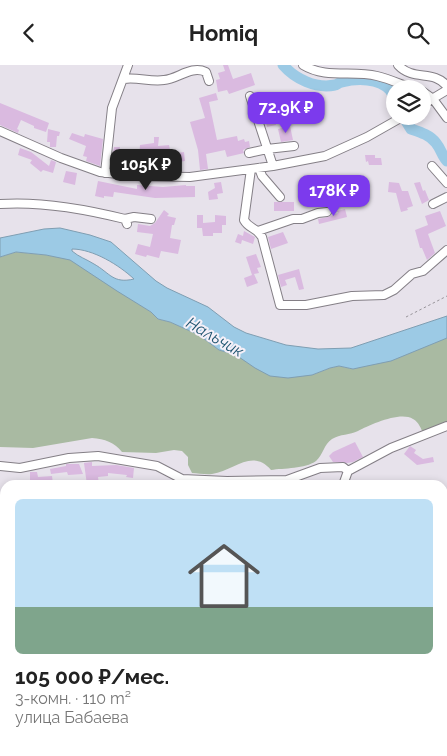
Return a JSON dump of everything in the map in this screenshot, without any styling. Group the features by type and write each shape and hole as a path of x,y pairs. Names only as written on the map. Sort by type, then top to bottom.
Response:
{"street":[{"path":"105,173 111,111 128,65"},
{"path":"303,65 326,73 377,76 388,80"},
{"path":"398,65 410,74 440,79 447,86"},
{"path":"124,79 163,81 201,69 206,72 209,81"},
{"path":"447,91 433,99 447,118"},
{"path":"250,96 273,166"},
{"path":"0,131 61,158 105,173 135,176 190,177 273,166 325,155 389,125"},
{"path":"249,153 294,146"},
{"path":"432,167 447,183"},
{"path":"255,168 280,197"},
{"path":"255,168 244,220 258,231 262,237 280,305 306,305 352,296 384,295 394,290 412,274 423,271 447,250"},
{"path":"433,204 447,197"},
{"path":"0,204 50,205 100,212 126,222 134,217 151,219"},
{"path":"258,231 293,219 302,219 327,212"},
{"path":"345,480 348,471 391,448 447,426"},
{"path":"0,466 20,468 69,458 98,456 158,466 182,479 204,480"},
{"path":"260,480 293,479 327,466 343,467 348,471"}],"path":[{"path":"406,317 447,295"}],"green space":[{"path":"16,252 70,259 151,312 158,319 170,322 199,335 219,350 312,375 339,366 353,369 447,338 447,426 424,435 415,420 407,417 393,418 332,439 316,461 311,464 271,470 257,461 250,461 210,474 192,473 188,465 188,457 182,451 174,450 156,453 122,452 112,443 97,438 33,448 0,447 0,257"}],"water":[{"name":"Нальчик","path":"60,228 111,242 156,281 167,288 208,307 234,327 246,333 286,345 318,349 351,348 447,316 447,338 391,361 353,369 339,366 312,375 288,378 270,376 236,355 219,350 199,335 170,322 158,319 151,312 70,260 16,252 0,257 0,238 44,229","holes":["72,249 105,259 121,268 134,279 121,280 112,277 72,251"]}],"building":[{"path":"223,65 228,65 233,79 251,73 255,85 229,94 227,90 218,92 216,80 220,79 218,73 225,71"},
{"path":"216,93 218,100 209,102 217,140 237,136 238,141 244,139 245,142 249,141 250,147 243,150 244,153 227,157 225,150 206,154 208,169 200,170 198,150 190,122 205,118 199,98"},
{"path":"0,103 49,123 46,132 34,128 34,126 21,120 17,129 19,130 18,133 0,125"},
{"path":"273,111 276,125 267,127 264,113"},
{"path":"290,126 293,140 281,142 278,129"},
{"path":"48,129 60,132 59,136 57,136 56,147 50,147 50,142 47,142"},
{"path":"72,133 84,137 85,134 103,139 100,166 86,161 87,157 83,156 86,146 69,139"},
{"path":"154,137 159,137 158,146 169,145 171,154 184,152 185,161 178,162 178,167 173,168 172,162 160,163 161,171 138,170 140,145 154,143"},
{"path":"114,147 120,147 119,153 128,155 126,169 111,168"},
{"path":"20,148 31,152 49,166 51,160 56,162 53,173 43,170 41,172 30,163 32,160 18,155"},
{"path":"365,155 375,155 375,158 381,158 382,165 369,165 368,161 366,162"},
{"path":"66,171 77,173 75,185 63,182"},
{"path":"98,181 137,189 137,185 163,187 195,186 195,197 155,198 114,192 113,197 104,196 104,198 95,196"},
{"path":"221,182 223,193 217,194 218,199 209,200 208,192 215,188 214,183"},
{"path":"389,182 399,183 402,191 408,191 413,206 401,212 396,193 388,192"},
{"path":"420,182 429,200 422,204 414,183"},
{"path":"274,202 294,202 294,211 274,211"},
{"path":"345,209 347,217 319,224 318,219 328,217 338,213 337,211"},
{"path":"164,210 169,214 167,216 176,218 174,225 172,225 170,238 181,240 178,254 161,251 159,258 135,254 138,244 150,247 153,234 137,232 138,224 150,226 155,223"},
{"path":"440,211 446,226 428,234 435,253 427,260 422,248 420,248 415,230 428,225 425,216"},
{"path":"197,215 203,215 203,223 215,222 215,215 226,216 226,225 222,225 222,233 213,233 213,236 203,236 202,228 197,228"},
{"path":"244,231 255,237 253,244 242,240 241,244 235,242 238,234 243,236"},
{"path":"283,232 288,243 271,249 268,237"},
{"path":"256,254 261,267 257,268 259,273 254,274 258,283 247,287 244,278 252,275 246,257"},
{"path":"299,269 304,289 299,290 295,277 285,280 287,285 281,287 278,275"},
{"path":"355,442 363,457 347,463 333,462 329,456 333,452"},
{"path":"410,446 416,450 414,453 423,459 433,457 434,462 417,465 404,454"},
{"path":"92,462 92,466 116,465 134,468 133,478 126,477 127,475 108,473 108,476 98,477 98,480 86,480 84,463"},
{"path":"66,464 79,464 83,474 68,475 67,472 51,474 50,469 66,466"},
{"path":"30,472 37,472 38,477 52,476 52,480 30,480"}],"waterway":[{"path":"283,65 300,79 321,86 335,85 354,80 368,80 386,87"},
{"path":"409,125 411,129 425,134 434,140 447,161"}]}
